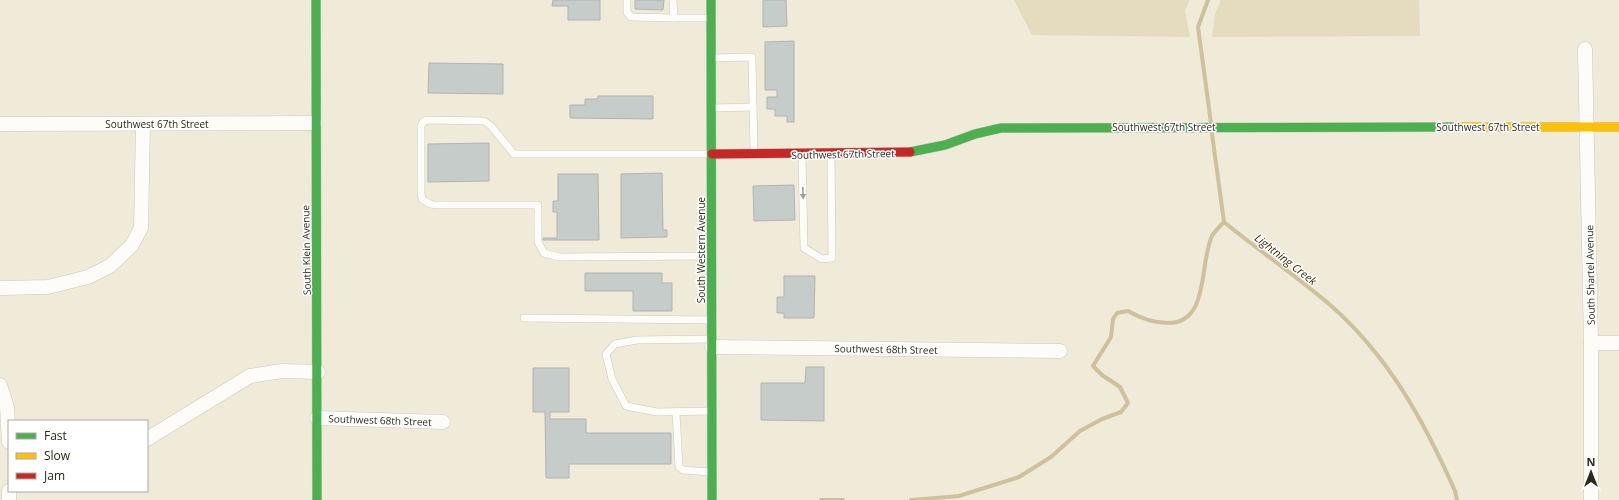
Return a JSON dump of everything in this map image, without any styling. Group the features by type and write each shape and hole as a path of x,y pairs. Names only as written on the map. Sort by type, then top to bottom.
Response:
{"street":[{"name":"South Klein Avenue","path":"316,0 315,123 318,372 317,500"},
{"name":"South Western Avenue","path":"711,0 712,500"},
{"name":"South Shartel Avenue","path":"1585,50 1591,343 1591,500"},
{"name":"Southwest 67th Street","path":"0,124 315,123"},
{"path":"0,288 48,287 88,277 110,266 132,245 141,228 143,124"},
{"name":"Southwest 67th Street","path":"712,154 884,154 918,152 945,145 975,134 1002,128 1619,127"},
{"name":"Southwest 68th Street","path":"712,343 1060,351"},
{"path":"1591,343 1619,343"},
{"path":"148,438 250,376 282,371 318,372"},
{"path":"0,385 7,407 8,424"},
{"name":"Southwest 68th Street","path":"317,418 444,422"}],"lane":[{"path":"627,0 627,12 631,17 711,18"},
{"path":"673,0 674,18"},
{"path":"711,58 752,57 754,154"},
{"path":"712,108 753,107"},
{"path":"712,154 514,154 491,126 484,121 427,120 423,122 421,126 421,193 422,199 428,203 434,205 538,204 540,247 544,253 559,257 712,256"},
{"path":"801,154 804,248 822,258 832,258 831,154"},
{"path":"524,318 712,320"},
{"path":"712,343 637,340 615,344 606,354 612,379 626,406 657,412 712,411"},
{"path":"676,412 679,467 683,470 712,472"}],"shaded area":[{"path":"1014,0 1190,0 1185,10 1190,37 1032,35"},
{"path":"1221,0 1419,0 1420,36 1212,37 1215,14"}],"building":[{"path":"553,0 600,0 600,20 568,20 568,6 552,6"},
{"path":"635,0 664,0 663,10 635,9"},
{"path":"763,0 786,0 787,26 763,27"},
{"path":"794,41 794,122 787,122 787,116 775,116 775,109 767,109 767,97 777,97 777,90 765,90 765,42"},
{"path":"429,63 503,64 503,94 428,93"},
{"path":"598,96 653,96 653,119 570,118 570,105 585,105 585,99 598,99"},
{"path":"489,143 489,181 428,182 428,144"},
{"path":"662,173 663,230 667,230 667,237 621,238 621,174"},
{"path":"558,174 598,174 599,240 543,240 543,238 557,238 557,212 553,212 553,201 558,201"},
{"path":"794,185 795,220 754,221 753,186"},
{"path":"585,273 662,273 662,283 672,283 672,311 633,311 633,291 585,291"},
{"path":"784,276 815,276 814,318 784,318 784,313 777,313 777,297 784,297"},
{"path":"806,367 824,367 824,421 761,420 761,383 805,383"},
{"path":"533,368 569,368 569,412 550,412 550,419 586,419 586,433 671,433 671,464 569,464 569,478 546,478 545,412 533,412"}],"waterway":[{"name":"Lightning Creek","path":"1208,0 1198,27 1211,123"},
{"name":"Lightning Creek","path":"1212,134 1224,222 1329,304 1369,345 1387,367 1431,439 1455,491 1457,500"},
{"path":"911,500 959,496 1019,477 1051,457 1080,431 1102,419 1121,412 1128,403 1120,387 1102,375 1093,366 1111,337 1113,319 1117,313 1128,311 1147,320 1168,323 1181,320 1191,313 1197,303 1201,290 1208,247 1212,236 1224,222"},
{"path":"821,500 843,500"}],"traffic: fast":[{"path":"316,0 317,500"},
{"path":"711,0 712,500"},
{"path":"910,152 945,145 975,134 1001,128 1458,127"}],"traffic: slow":[{"path":"1458,127 1619,127"}],"traffic: jam":[{"path":"712,154 910,152"}]}
